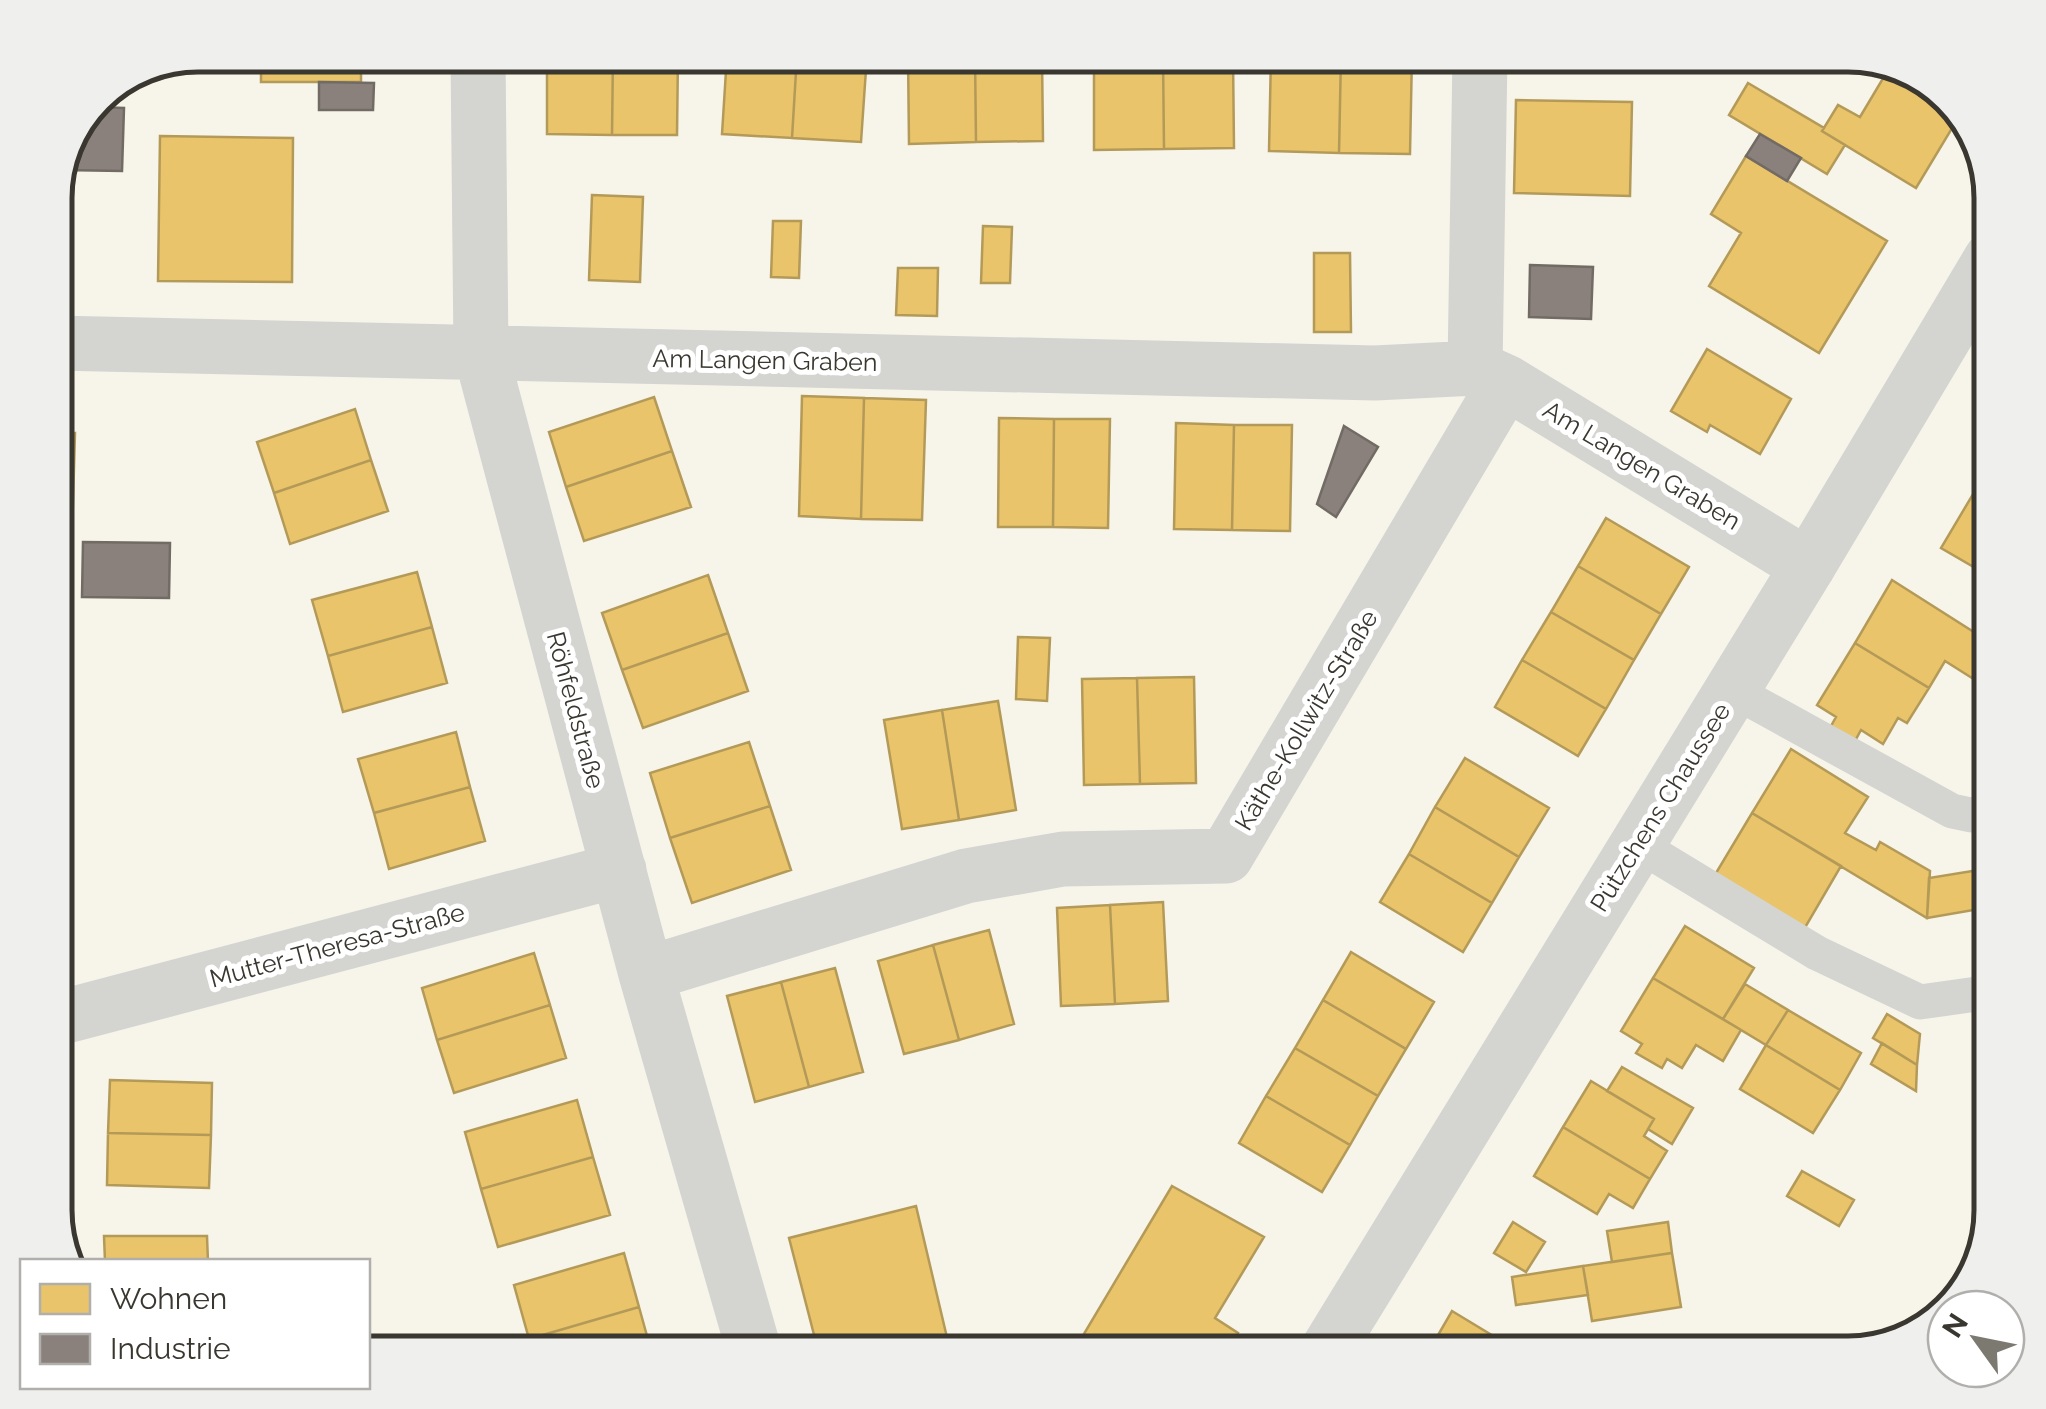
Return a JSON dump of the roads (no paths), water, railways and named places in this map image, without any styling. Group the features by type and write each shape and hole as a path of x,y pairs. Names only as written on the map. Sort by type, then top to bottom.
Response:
{"street":[{"name":"Röhfeldstraße","path":"478,72 481,354 646,974 749,1336"},
{"path":"1481,72 1490,375"},
{"name":"Pützchens Chaussee","path":"1336,1336 1973,304"},
{"name":"Am Langen Graben","path":"73,343 1490,375 1808,566"},
{"name":"Käthe-Kollwitz-Straße","path":"646,974 966,876 1064,859 1226,856 1490,375"},
{"name":"Mutter-Theresa-Straße","path":"73,1014 619,870"}],"lane":[{"path":"1732,690 1952,812 1973,815"},
{"path":"1637,844 1817,954 1920,1002 1973,995"}]}
